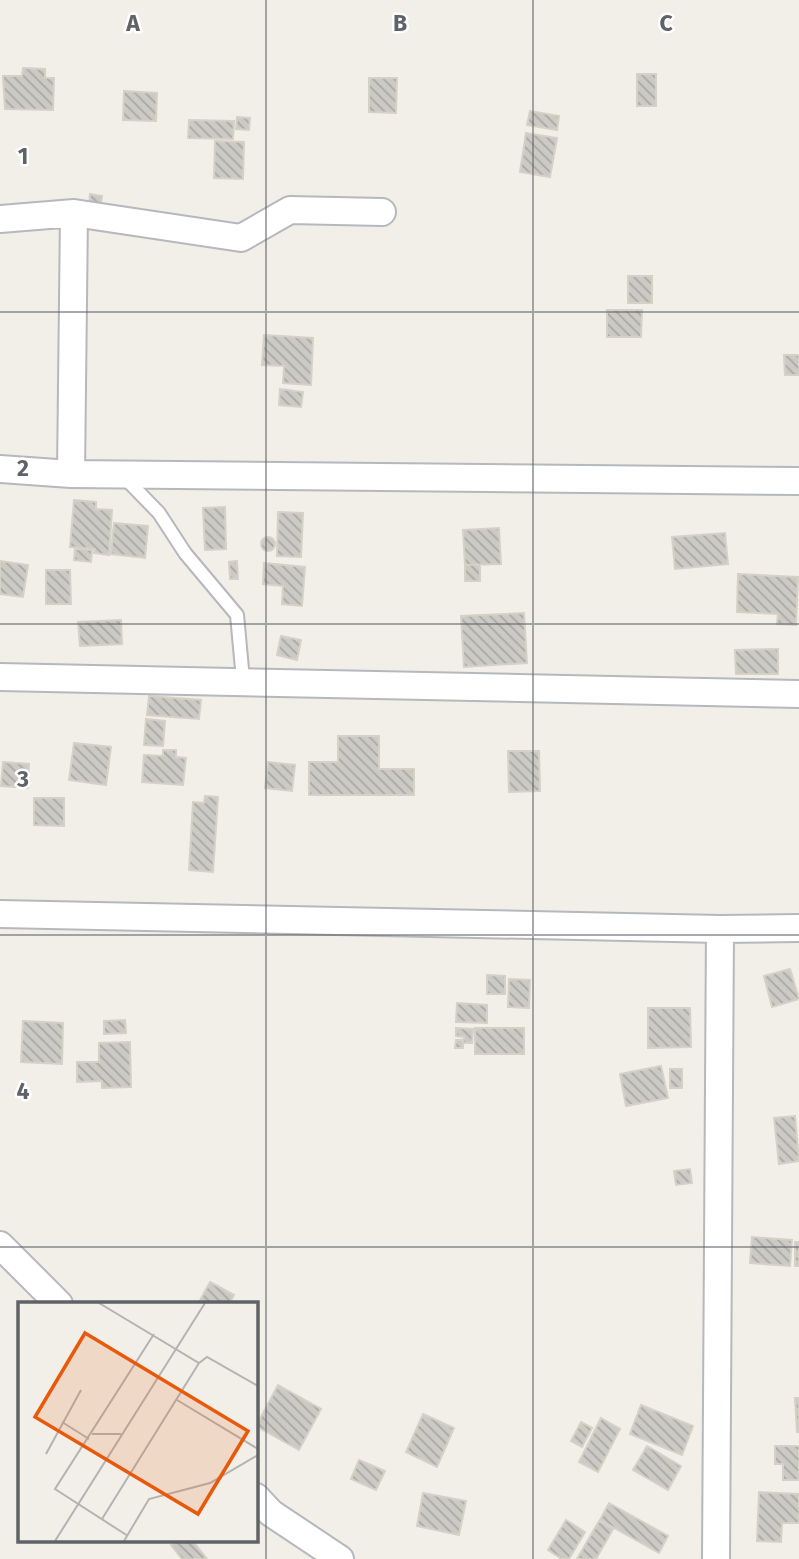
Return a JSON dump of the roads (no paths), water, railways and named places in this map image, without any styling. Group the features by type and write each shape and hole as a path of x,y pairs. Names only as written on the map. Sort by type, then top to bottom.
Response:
{"street":[{"path":"0,219 74,213 241,238 290,210 382,212"},
{"path":"71,474 74,213"},
{"path":"0,469 71,474 799,481"},
{"path":"0,677 243,680 799,694"},
{"path":"0,914 720,929 799,928"},
{"path":"716,1559 720,929"},
{"path":"0,1245 57,1302"},
{"path":"257,1498 271,1513 340,1559"}],"lane":[{"path":"122,474 159,513 185,553 237,615 243,680"}]}
